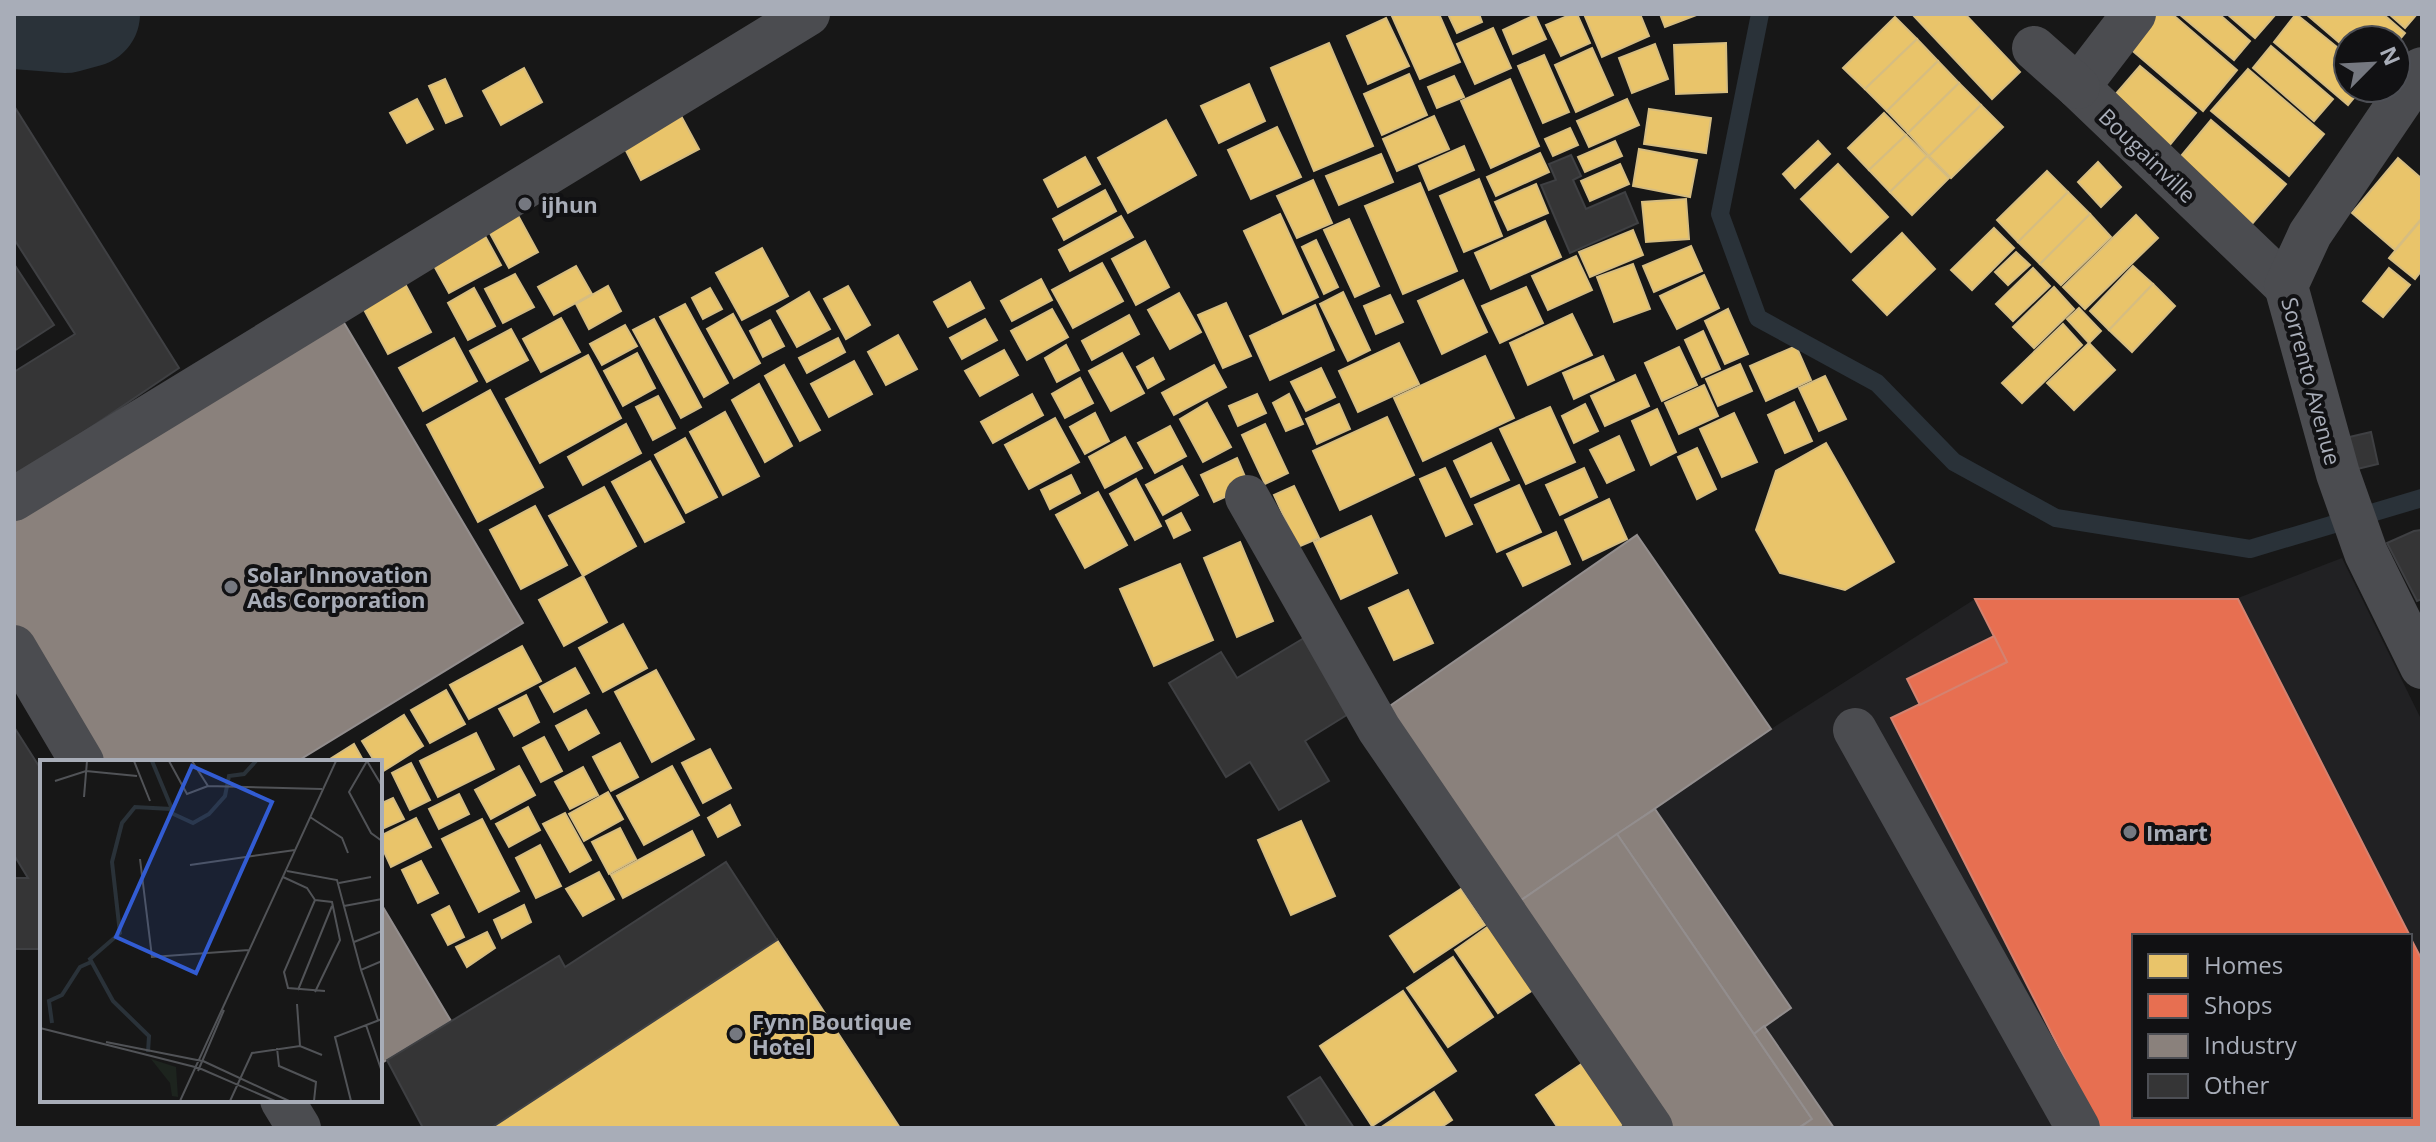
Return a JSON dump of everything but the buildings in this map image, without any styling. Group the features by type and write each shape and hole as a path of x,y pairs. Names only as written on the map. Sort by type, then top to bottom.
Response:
{"street":[{"path":"14,499 808,14"},
{"path":"2078,87 2134,14"},
{"name":"Bougainville","path":"2034,48 2286,286"},
{"name":"Sorrento Avenue","path":"2419,79 2310,234 2286,286 2338,474 2366,553 2422,667"},
{"path":"1247,497 1379,729 1651,1128"},
{"path":"14,647 81,760"},
{"path":"1855,730 2078,1128"},
{"path":"283,1102 299,1128"}],"shaded area":[{"path":"1637,535 1771,729 1975,599 2238,598 2342,558 2422,721 2422,1128 1673,1128 1384,710"}],"waterway":[{"path":"14,16 65,20 87,14"},
{"path":"1760,14 1720,214 1758,318 1877,383 1954,462 2056,518 2250,549 2422,498"}],"place":[{"name":"ijhun","path":"525,204"},
{"name":"Solar Innovation Ads Corporation","path":"231,587"},
{"name":"Imart","path":"2130,832"},
{"name":"Fynn Boutique Hotel","path":"736,1034"}]}
